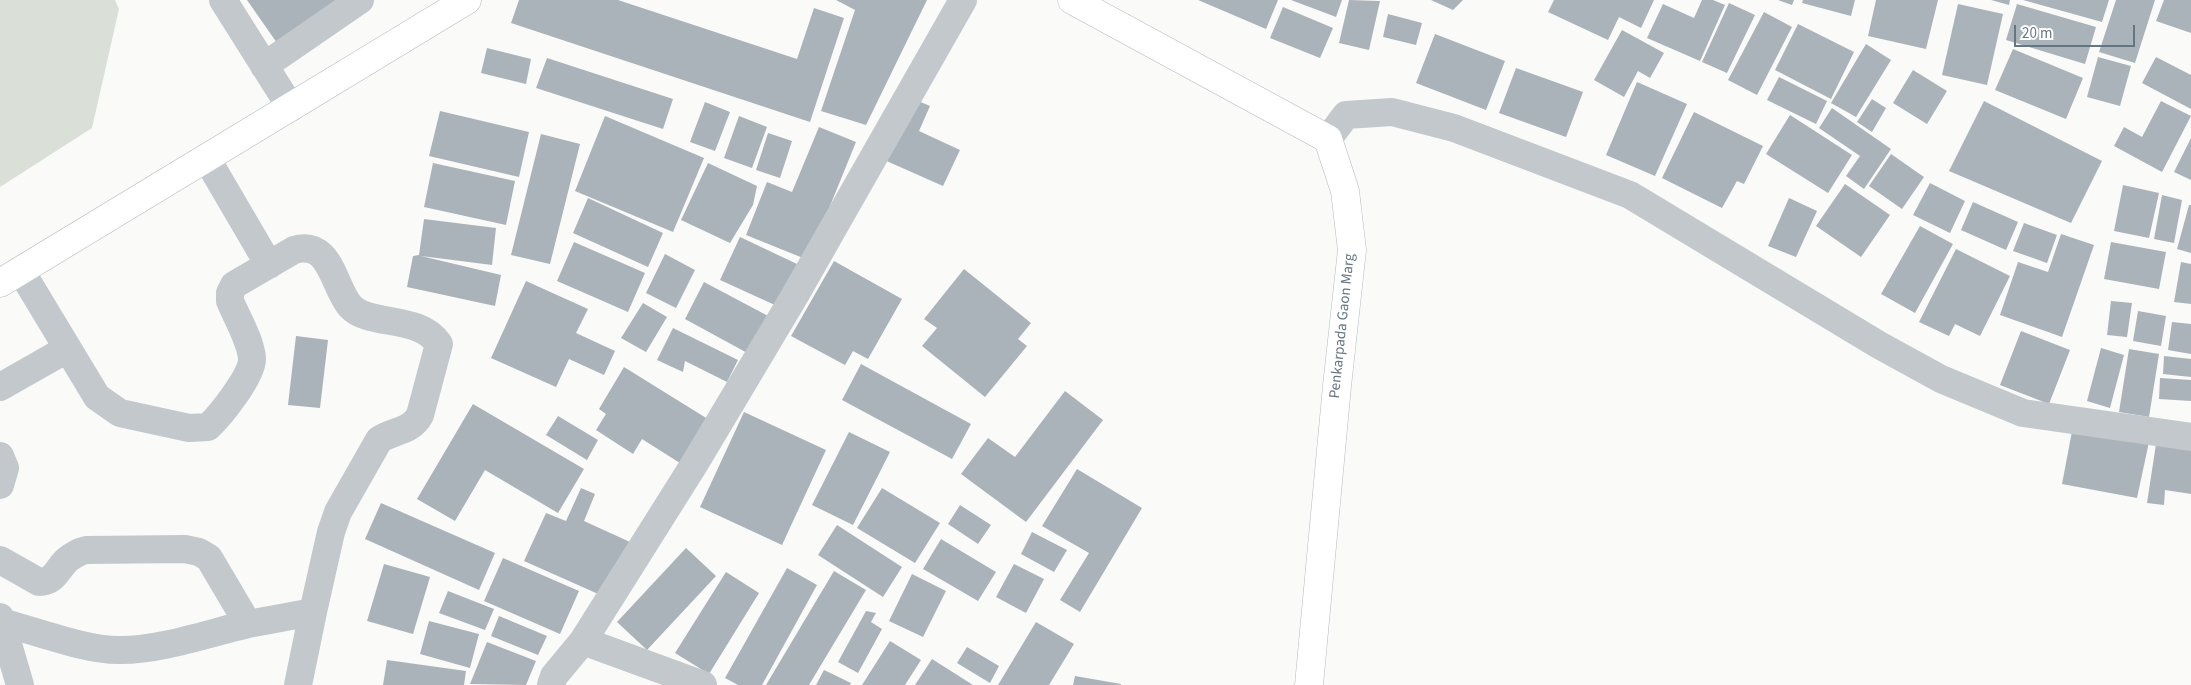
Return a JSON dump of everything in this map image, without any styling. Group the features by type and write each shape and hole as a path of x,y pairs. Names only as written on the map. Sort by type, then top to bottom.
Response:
{"street":[{"path":"223,0 291,108"},
{"path":"264,66 360,0"},
{"path":"298,685 331,532 338,512 379,440 390,433 405,430 415,424 420,415 439,344 434,336 424,329 359,313 350,305 328,262 310,249 303,247 294,250 234,285 230,293 230,301 250,350 252,361 248,372 218,418 208,427 189,428 120,413 97,397 68,348 10,277 467,0"},
{"path":"551,685 554,676 583,641 696,463 794,297 964,0"},
{"path":"1072,0 1328,139 1346,115 1392,112 1454,128 1630,195 1879,345 1941,379 2023,413 2191,437"},
{"name":"Penkarpada Gaon Marg","path":"1309,685 1336,386 1352,250 1345,191 1328,139"},
{"path":"207,159 269,265"},
{"path":"2,381 68,348"},
{"path":"0,456 5,468 0,484"},
{"path":"0,560 39,582 46,582 54,578 65,562 74,554 86,550 185,549 198,552 209,558 248,624"},
{"path":"1,619 89,646 120,650 148,647 248,624 313,612"},
{"path":"1,619 20,685"},
{"path":"583,641 703,685"},
{"path":"0,666 6,685"}],"shaded area":[{"path":"0,0 115,0 119,9 92,128 0,187"}],"building":[{"path":"247,0 345,0 277,43"},
{"path":"519,0 618,0 797,59 814,8 844,18 810,122 511,23"},
{"path":"836,0 927,0 866,125 821,111 855,10"},
{"path":"1198,0 1278,0 1266,29"},
{"path":"1291,0 1342,0 1336,17"},
{"path":"1349,0 1380,1 1369,50 1339,43"},
{"path":"1431,0 1463,0 1453,10"},
{"path":"1554,0 1654,0 1641,28 1619,17 1608,40 1548,12"},
{"path":"1702,0 1713,0 1725,5 1700,61 1647,38 1663,4 1694,18"},
{"path":"1778,0 1794,0 1792,5"},
{"path":"1803,0 1855,0 1851,16 1802,3"},
{"path":"1876,0 1938,0 1926,49 1868,36"},
{"path":"1991,0 2010,0 2009,5"},
{"path":"2023,0 2109,0 2102,22"},
{"path":"2116,0 2155,0 2135,63 2099,52"},
{"path":"2164,0 2191,0 2191,33 2156,21"},
{"path":"1729,3 1755,15 1727,73 1702,62"},
{"path":"1958,4 2003,14 1987,85 1942,75"},
{"path":"2017,4 2096,27 2085,64 2006,40"},
{"path":"1283,7 1333,28 1320,58 1270,38"},
{"path":"1764,12 1792,27 1757,95 1728,80"},
{"path":"1388,14 1422,23 1416,45 1383,37"},
{"path":"1798,24 1854,52 1831,99 1775,70"},
{"path":"1622,30 1664,53 1650,78 1638,71 1624,97 1594,80"},
{"path":"1435,34 1505,61 1486,110 1416,83"},
{"path":"1866,44 1891,60 1856,117 1831,103"},
{"path":"487,48 531,59 526,84 481,73"},
{"path":"2013,49 2083,78 2066,119 1995,90"},
{"path":"2098,57 2131,66 2120,106 2087,97"},
{"path":"2156,57 2191,75 2191,109 2142,83"},
{"path":"547,58 673,99 663,129 536,88"},
{"path":"1516,68 1583,92 1566,137 1499,113"},
{"path":"1913,70 1947,91 1927,124 1893,103"},
{"path":"1779,77 1827,101 1816,124 1767,100"},
{"path":"1637,82 1687,104 1655,176 1606,155"},
{"path":"911,98 930,106 919,131 960,150 943,186 882,159"},
{"path":"1872,99 1886,108 1872,132 1857,122"},
{"path":"1984,101 2102,161 2071,223 1949,171"},
{"path":"2161,101 2191,116 2162,172 2114,146 2124,127 2142,137"},
{"path":"705,102 730,112 715,151 690,142"},
{"path":"1832,108 1891,149 1864,189 1846,176 1860,156 1819,128"},
{"path":"440,111 529,132 519,177 429,156"},
{"path":"1694,112 1763,146 1744,184 1737,181 1722,208 1662,178"},
{"path":"1790,115 1852,155 1828,193 1766,154"},
{"path":"605,116 704,158 673,232 575,191"},
{"path":"739,116 767,127 752,168 724,158"},
{"path":"819,127 856,142 808,260 746,235 767,182 792,192"},
{"path":"768,133 792,141 780,178 756,170"},
{"path":"541,134 580,144 550,264 511,255"},
{"path":"2191,138 2191,180 2174,172"},
{"path":"1891,154 1924,177 1902,209 1869,186"},
{"path":"433,163 515,181 506,225 424,207"},
{"path":"708,163 757,186 753,205 730,243 681,220"},
{"path":"1930,183 1965,201 1950,233 1913,215"},
{"path":"1845,184 1890,215 1861,257 1816,226"},
{"path":"2123,185 2159,193 2149,238 2114,231"},
{"path":"2162,195 2182,200 2174,243 2154,239"},
{"path":"588,198 663,233 648,267 573,233"},
{"path":"1789,198 1817,211 1796,257 1768,246"},
{"path":"1973,202 2018,222 2006,250 1961,230"},
{"path":"2189,205 2191,205 2191,253 2177,249"},
{"path":"424,219 496,228 492,265 421,256 501,275 495,306 407,287 413,256 419,255"},
{"path":"2024,223 2057,235 2047,263 2013,251"},
{"path":"1920,226 1953,244 1915,313 1881,294"},
{"path":"2061,234 2094,245 2062,337 2000,315 2018,262 2048,272"},
{"path":"740,237 797,264 777,306 720,280"},
{"path":"574,242 645,273 628,312 557,281"},
{"path":"2111,242 2166,252 2159,289 2104,279"},
{"path":"1956,249 2010,276 1980,336 1955,324 1949,336 1919,322"},
{"path":"665,254 695,270 676,308 646,293"},
{"path":"834,261 902,299 868,359 853,351 845,365 791,336"},
{"path":"2181,262 2191,264 2191,304 2174,302"},
{"path":"964,269 1031,323 1018,339 1027,346 985,397 922,346 937,328 924,319"},
{"path":"526,281 588,309 576,333 615,351 604,375 569,359 556,387 491,358"},
{"path":"704,282 770,317 751,355 685,319"},
{"path":"2111,301 2132,303 2127,337 2107,335"},
{"path":"643,303 667,317 646,352 621,338"},
{"path":"2138,311 2166,316 2161,346 2133,341"},
{"path":"2172,322 2191,324 2191,354 2168,350"},
{"path":"673,328 738,360 727,382 685,361 683,372 657,360"},
{"path":"2021,331 2070,350 2049,404 2000,385"},
{"path":"296,336 328,340 320,408 288,405"},
{"path":"2101,348 2124,355 2110,408 2087,401"},
{"path":"2129,349 2159,354 2149,417 2119,412"},
{"path":"2164,356 2191,359 2191,377 2163,374"},
{"path":"861,364 971,424 952,459 842,400"},
{"path":"624,367 711,421 683,465 642,439 633,454 596,430 606,414 599,409"},
{"path":"2160,378 2191,380 2191,401 2159,399"},
{"path":"1065,391 1103,420 1026,522 961,474 988,438 1015,457"},
{"path":"473,404 584,469 558,513 485,470 455,521 417,499"},
{"path":"744,412 826,450 782,545 700,507"},
{"path":"558,416 598,440 587,460 546,435"},
{"path":"2073,426 2149,442 2137,498 2062,484"},
{"path":"849,432 890,452 853,525 812,505"},
{"path":"2156,444 2191,449 2191,494 2165,490 2164,505 2147,503"},
{"path":"1077,469 1142,508 1080,612 1060,600 1089,553 1042,526"},
{"path":"581,488 595,494 584,521 630,542 605,597 524,561 546,513 566,521"},
{"path":"882,488 940,523 915,563 857,528"},
{"path":"381,503 495,553 479,590 365,539"},
{"path":"960,505 991,525 978,544 948,524"},
{"path":"837,525 902,567 883,597 818,555"},
{"path":"1032,532 1067,550 1054,572 1021,554"},
{"path":"941,539 996,572 978,601 923,569"},
{"path":"686,548 716,576 647,650 617,622"},
{"path":"503,558 579,591 560,634 484,601"},
{"path":"384,564 430,577 413,634 367,621"},
{"path":"1014,564 1044,579 1026,613 996,597"},
{"path":"787,568 817,585 762,685 738,685 725,678"},
{"path":"834,571 866,590 809,685 766,685"},
{"path":"726,572 759,593 709,674 675,653"},
{"path":"912,574 946,591 923,637 889,621"},
{"path":"448,591 494,609 485,630 439,613"},
{"path":"866,611 876,613 871,622 882,629 858,673 838,662"},
{"path":"499,616 547,636 538,655 491,636"},
{"path":"429,621 479,634 470,668 420,654"},
{"path":"1036,622 1074,644 1049,685 998,685"},
{"path":"890,641 921,660 905,685 862,685"},
{"path":"487,642 536,661 526,685 470,684"},
{"path":"967,647 999,666 990,683 957,663"},
{"path":"932,659 973,685 915,685"},
{"path":"387,660 466,671 464,685 383,685"},
{"path":"824,670 851,683 850,685 816,685"},
{"path":"1075,676 1121,684 1121,685 1073,685"}]}
